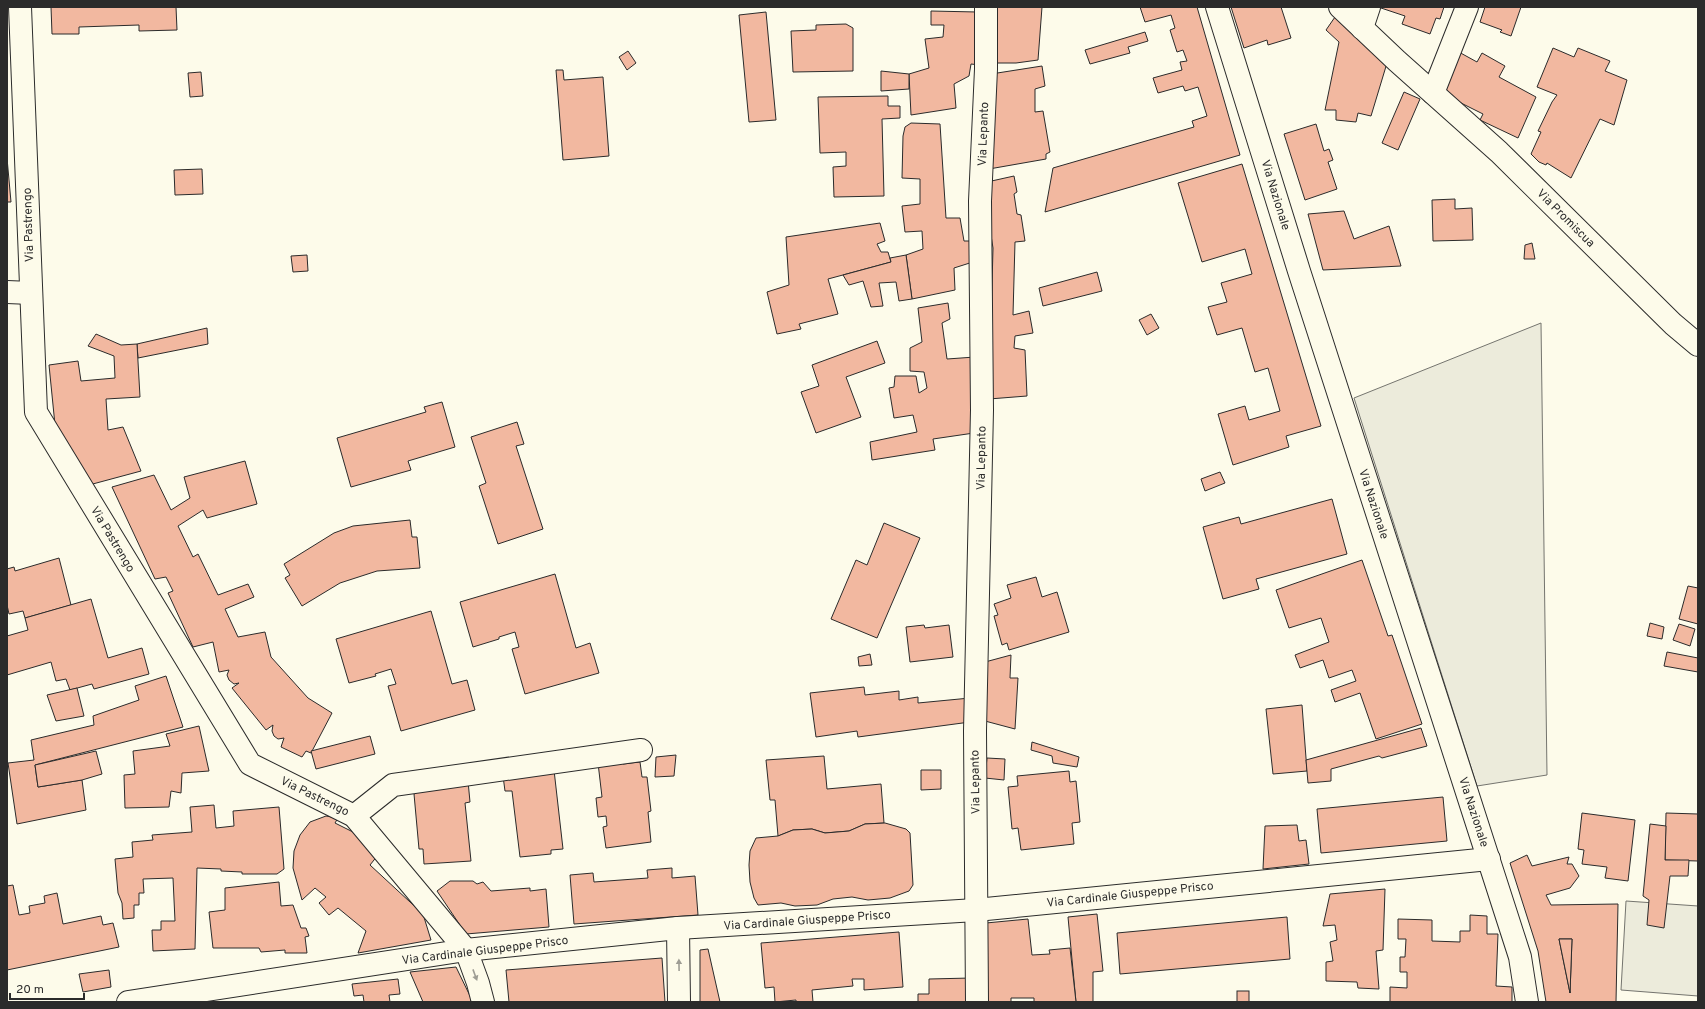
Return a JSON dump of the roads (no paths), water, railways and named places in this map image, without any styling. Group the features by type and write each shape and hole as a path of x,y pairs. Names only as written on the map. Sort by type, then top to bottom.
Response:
{"street":[{"name":"Via Pastrengo","path":"20,7 36,412 250,764 354,816 466,950 483,1002"},
{"name":"Via Lepanto","path":"977,1002 975,731 982,410 980,201 986,69 986,7"},
{"name":"Via Nazionale","path":"1217,7 1299,271 1520,956 1527,1002"},
{"name":"Via Promiscua","path":"1340,7 1499,152 1673,324 1698,345"},
{"path":"1362,28 1369,7"},
{"path":"1433,93 1467,7"},
{"path":"7,292 31,293"},
{"path":"354,816 393,785 641,750"},
{"name":"Via Cardinale Giuspeppe Prisco","path":"128,1002 466,950 678,928 976,910 1489,859"},
{"path":"678,928 679,1002"}]}
